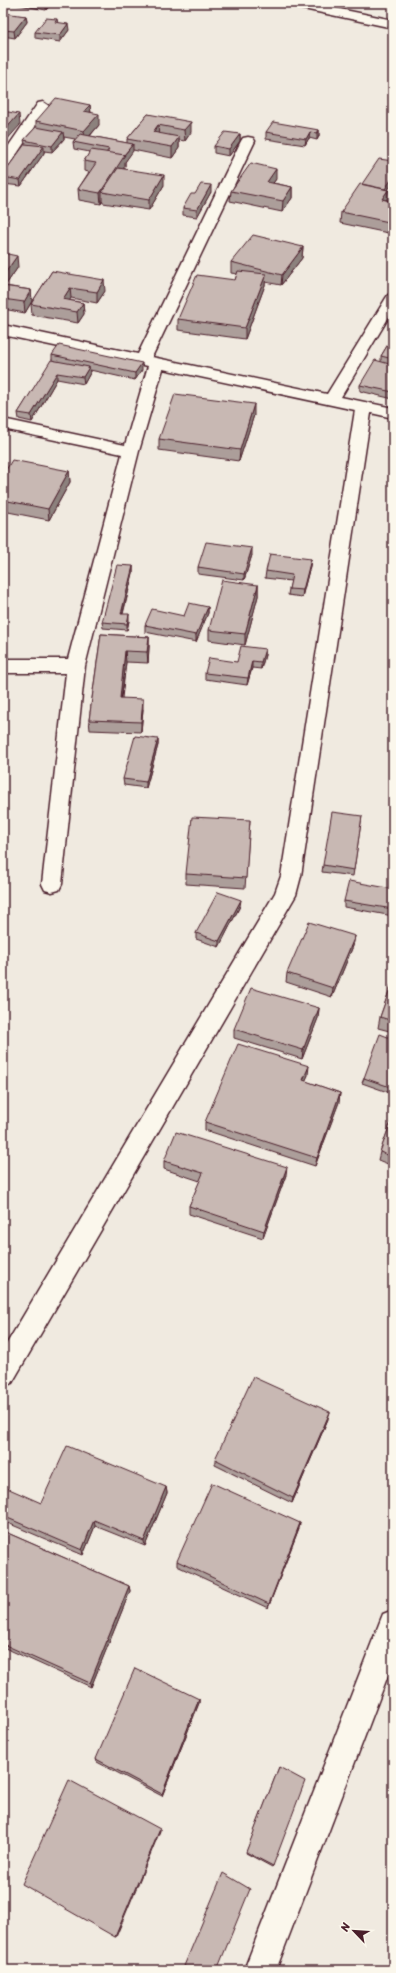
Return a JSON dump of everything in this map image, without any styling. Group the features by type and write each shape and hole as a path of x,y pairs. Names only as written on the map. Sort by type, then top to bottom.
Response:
{"street":[{"path":"294,3 393,24"},
{"path":"3,164 43,106"},
{"path":"52,884 76,666 131,451 150,361 248,142"},
{"path":"332,399 393,298"},
{"path":"3,330 393,413"},
{"path":"3,1374 285,895 291,876 364,406"},
{"path":"3,424 131,451"},
{"path":"3,666 76,666"},
{"path":"260,1970 393,1624"}],"building":[{"path":"4,13 26,16 14,31 3,30"},
{"path":"46,18 57,19 55,22 68,24 60,35 35,32"},
{"path":"56,98 90,105 84,111 99,114 84,131 36,121"},
{"path":"3,111 19,114 3,132"},
{"path":"148,114 191,122 184,130 158,125 153,132 179,137 172,147 127,139"},
{"path":"273,122 319,130 317,133 310,132 306,139 266,132"},
{"path":"36,127 63,132 52,146 24,140"},
{"path":"225,132 240,134 229,149 214,146"},
{"path":"80,134 133,144 124,155 106,153 109,149 73,142"},
{"path":"25,144 44,146 20,180 3,177 3,174"},
{"path":"91,150 125,155 100,193 78,189 96,163 84,161"},
{"path":"379,159 393,161 393,177 385,189 362,184"},
{"path":"251,163 276,169 267,182 292,187 283,201 231,191"},
{"path":"118,168 164,175 149,200 102,192"},
{"path":"201,184 211,185 197,210 183,208 191,194 195,194"},
{"path":"360,184 388,190 382,199 393,202 393,215 389,222 341,212"},
{"path":"253,235 303,247 282,275 231,262"},
{"path":"3,253 17,256 3,276"},
{"path":"52,271 104,280 97,292 70,288 63,299 83,303 77,312 31,304"},
{"path":"238,271 266,274 245,328 178,319 197,275 235,280"},
{"path":"3,286 31,290 24,302 3,299"},
{"path":"393,336 393,359 381,356"},
{"path":"59,345 142,363 135,373 52,355"},
{"path":"51,360 89,367 83,377 57,373 31,415 18,413"},
{"path":"375,360 393,365 393,392 360,385"},
{"path":"175,394 254,404 240,450 159,439"},
{"path":"12,460 69,471 48,509 3,500 3,475"},
{"path":"206,542 252,548 244,574 198,567"},
{"path":"270,554 311,559 303,590 289,589 292,575 266,571"},
{"path":"117,565 133,566 121,614 129,614 127,624 102,622"},
{"path":"222,580 258,585 245,634 209,630"},
{"path":"189,603 208,607 196,635 145,625 152,609 184,616"},
{"path":"101,634 149,637 147,652 125,651 120,698 143,699 141,722 89,720"},
{"path":"241,646 265,649 261,662 252,661 248,678 205,673 209,658 237,662"},
{"path":"135,736 158,739 146,782 123,779"},
{"path":"332,812 362,816 354,870 323,865"},
{"path":"192,817 250,820 246,878 186,874"},
{"path":"349,881 393,889 393,909 344,901"},
{"path":"218,892 241,900 219,941 196,933"},
{"path":"309,922 355,936 333,988 287,973"},
{"path":"393,980 393,1021 380,1017"},
{"path":"251,988 319,1008 303,1050 234,1029"},
{"path":"380,1034 393,1039 393,1088 364,1078"},
{"path":"238,1044 309,1066 303,1080 340,1093 317,1158 205,1122"},
{"path":"393,1116 393,1157 380,1152"},
{"path":"176,1132 287,1167 264,1231 189,1206 203,1173 164,1161"},
{"path":"253,1377 330,1412 293,1498 215,1459"},
{"path":"67,1446 166,1487 144,1541 94,1520 82,1550 3,1516 3,1496 7,1488 41,1503"},
{"path":"212,1483 300,1523 269,1604 177,1561"},
{"path":"3,1531 129,1586 90,1683 3,1644"},
{"path":"135,1668 199,1699 162,1794 96,1759"},
{"path":"279,1767 305,1781 273,1866 246,1852"},
{"path":"69,1780 160,1829 115,1937 22,1884"},
{"path":"223,1873 250,1889 217,1970 190,1970 184,1966"}]}
